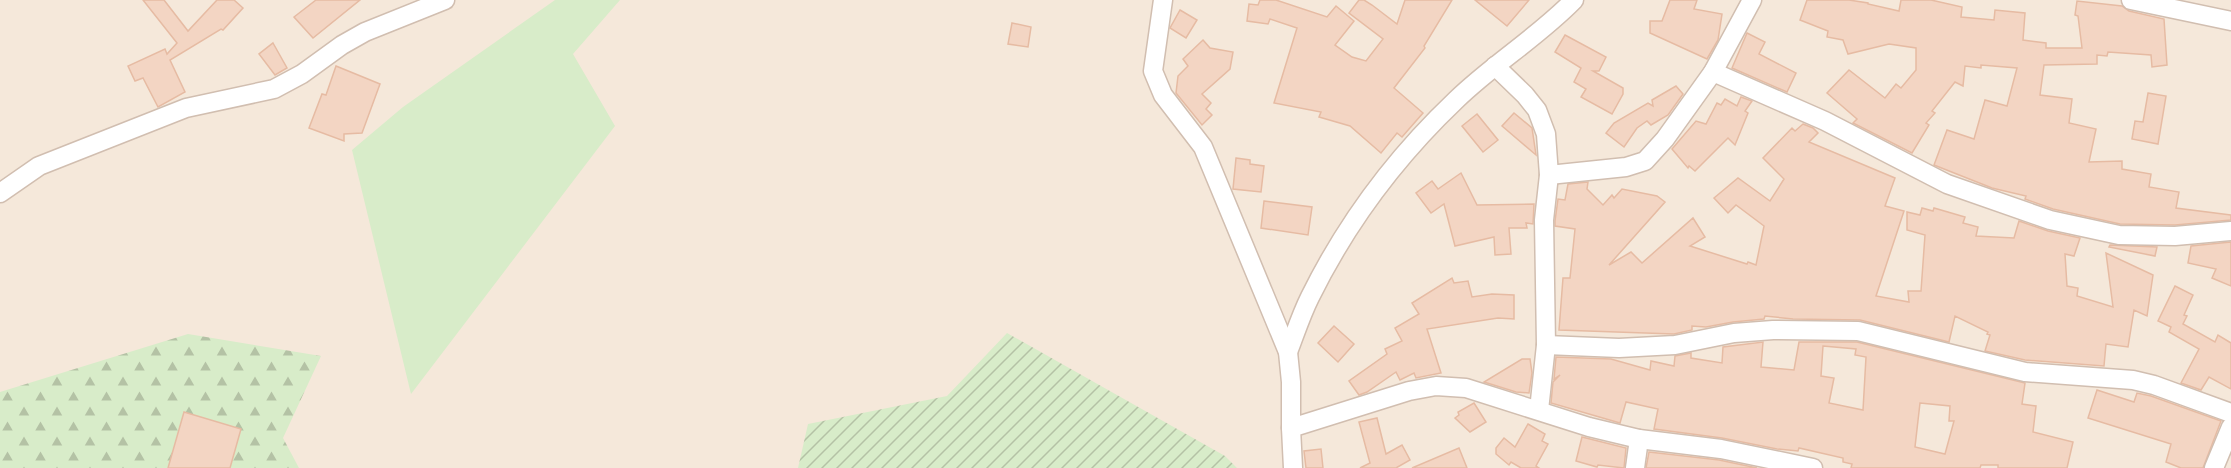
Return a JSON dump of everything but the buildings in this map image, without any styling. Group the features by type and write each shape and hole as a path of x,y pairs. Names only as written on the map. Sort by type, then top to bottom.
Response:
{"street":[{"path":"0,193 39,166 186,108 273,89 302,74 342,45 365,32 445,0"},
{"path":"1162,0 1153,71 1163,95 1203,147 1288,352 1293,468"},
{"path":"1288,352 1308,300 1322,274 1377,188 1403,155 1456,99 1539,33 1574,0"},
{"path":"1549,175 1626,167 1645,161 1665,139 1713,72 1752,0"},
{"path":"2131,0 2231,21"},
{"path":"1495,66 1526,95 1537,110 1546,134 1549,175 1544,220 1546,345 1539,410"},
{"path":"1713,72 1826,121 1947,183 2050,220 2120,235 2175,236 2231,231"},
{"path":"1546,345 1619,348 1675,345 1734,333 1773,330 1858,331 2025,372 2133,380 2154,385 2231,413"},
{"path":"1291,428 1409,391 1436,386 1466,388 1590,427 1639,439 1721,449 1814,468"},
{"path":"2214,468 2231,427"},
{"path":"1635,468 1639,439"}],"shaded area":[{"path":"0,0 2231,0 2231,468 0,468"}],"green space":[{"path":"555,0 620,0 573,54 615,126 411,394 352,150 403,107"},
{"path":"1007,333 1225,456 1237,468 798,468 808,424 947,396"},
{"path":"188,334 321,356 283,438 299,468 0,468 0,392"}]}
